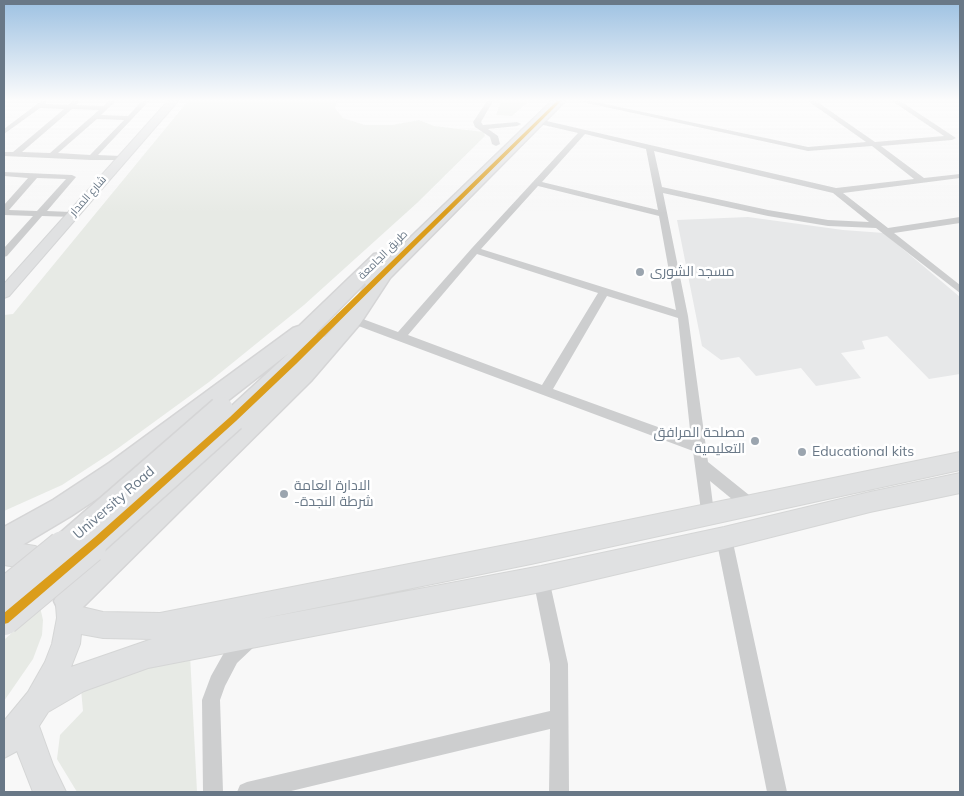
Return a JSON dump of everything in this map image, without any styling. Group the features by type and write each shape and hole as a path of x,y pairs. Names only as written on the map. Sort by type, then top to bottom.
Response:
{"highway":[{"name":"طريق الجامعة","path":"338,318 502,138"},
{"name":"طريق الجامعة","path":"228,414 338,318 521,138"},
{"path":"4,541 62,508 118,472 338,318"},
{"path":"70,609 304,375 338,318"},
{"name":"University Road","path":"4,595 228,414"},
{"name":"University Road","path":"4,619 98,540 228,414"}],"main road":[{"path":"70,609 103,625 160,626 531,552 749,504 960,461"},
{"path":"22,723 76,679 148,654 542,579 724,538 870,502 960,483"},
{"path":"4,553 35,558 58,575 70,609 66,644 56,672 22,723"},
{"path":"22,723 40,773 50,792"}],"street":[{"path":"14,154 33,138"},
{"path":"51,156 72,138"},
{"name":"شارع المدار","path":"91,158 110,138"},
{"name":"شارع المدار","path":"4,293 139,138"},
{"path":"495,138 496,144"},
{"path":"401,336 475,250 577,138"},
{"path":"605,138 836,191 960,176"},
{"path":"757,138 808,149 950,138"},
{"path":"865,138 921,180"},
{"path":"650,148 683,316 707,513"},
{"path":"4,154 121,158"},
{"path":"4,174 72,177 4,254"},
{"path":"4,211 35,175"},
{"path":"537,183 662,214"},
{"path":"658,189 768,214 828,223 884,228 960,220"},
{"path":"836,191 960,290"},
{"path":"4,211 71,215"},
{"path":"475,250 683,316"},
{"path":"545,392 604,292"},
{"path":"338,318 401,336 545,392 699,448"},
{"path":"701,465 749,504"},
{"path":"724,538 778,792"},
{"path":"542,579 559,664 559,792"},
{"path":"213,792 211,700 217,682 231,656 244,643 262,632"},
{"path":"247,792 559,718"}],"shaded area":[{"path":"157,138 483,138 417,203 304,305 209,382 117,449 62,485 4,511 4,315 13,314"},
{"path":"748,217 843,230 884,233 960,297 960,374 929,379 887,336 862,341 865,349 841,353 861,378 816,386 801,368 756,376 739,357 721,360 702,346 677,220"},
{"path":"40,607 43,620 42,635 33,659 4,701 4,640"},
{"path":"190,654 197,792 77,792 57,759 60,735 83,711 81,689"}],"transit line":[{"path":"4,619 98,540 233,419 521,138"}],"place":[{"name":"مسجد الشورى","path":"640,272"},
{"name":"مصلحة المرافق التعليمية","path":"755,441"},
{"name":"Educational kits","path":"802,452"},
{"name":"الادارة العامة -شرطة النجدة","path":"284,494"}]}
